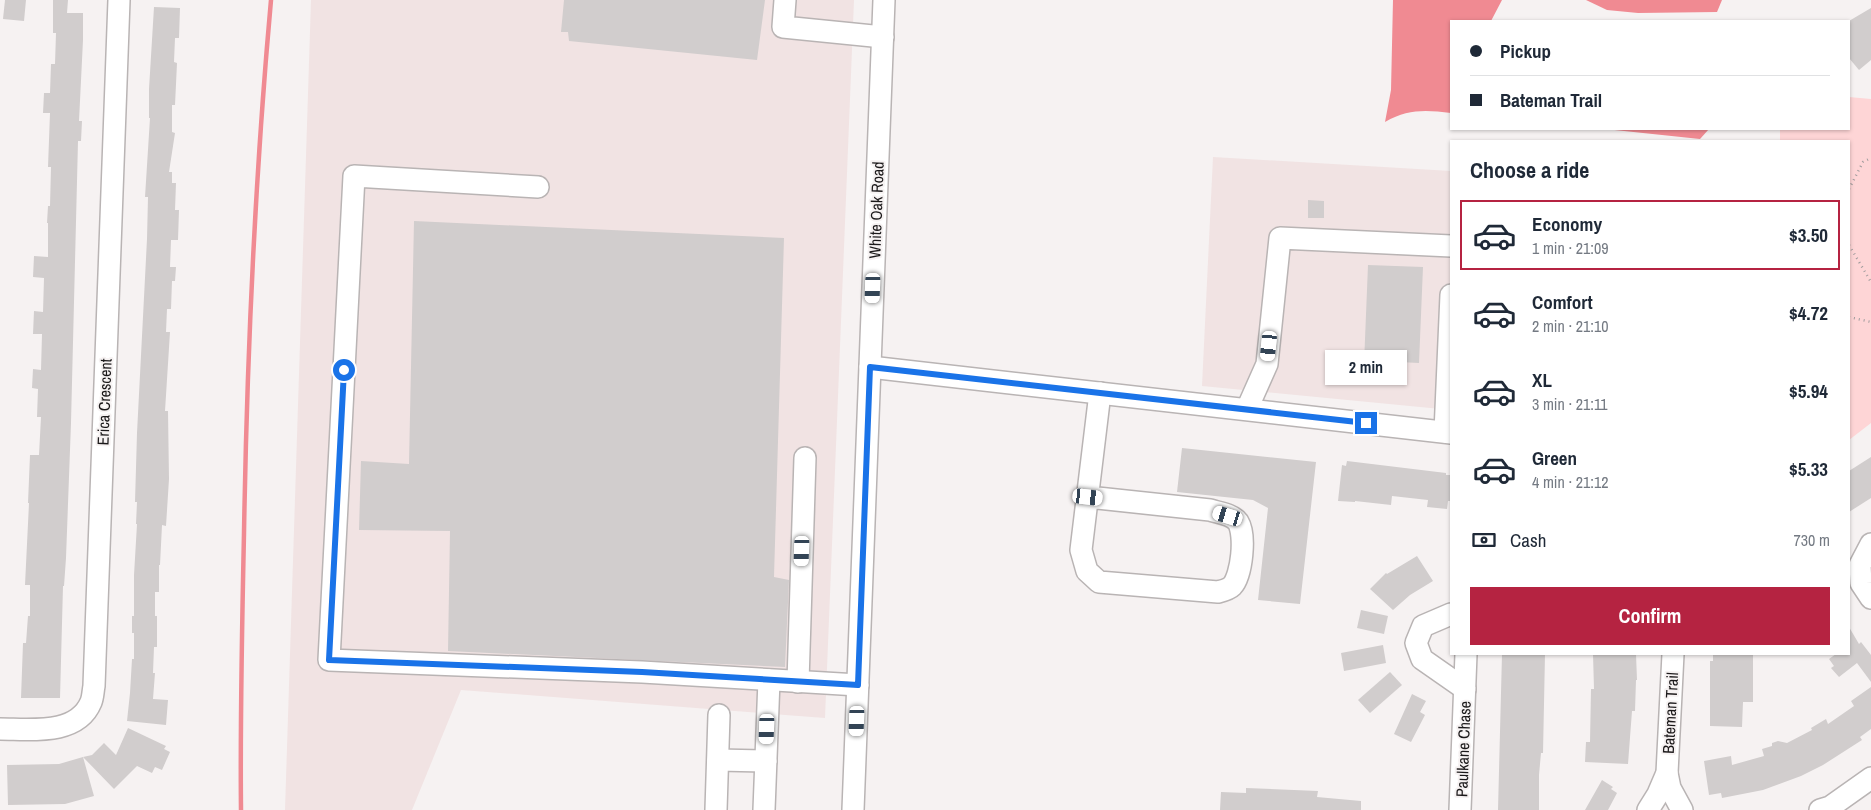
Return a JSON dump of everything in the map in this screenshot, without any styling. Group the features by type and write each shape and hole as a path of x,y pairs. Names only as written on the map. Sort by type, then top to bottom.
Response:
{"street":[{"name":"Erica Crescent","path":"0,729 55,728 70,724 82,714 91,702 94,686 119,0"},
{"path":"785,0 783,27 882,37"},
{"name":"White Oak Road","path":"853,810 884,0"},
{"path":"538,186 354,176 329,660 642,672 858,685"},
{"path":"1247,409 1267,364 1280,238 1450,246"},
{"path":"870,367 1448,433 1450,341"},
{"path":"1088,497 1210,510 1228,516 1237,521 1242,533 1238,576 1231,588 1218,592 1099,582 1087,571 1081,550 1100,393"},
{"path":"798,682 805,458"},
{"path":"1871,544 1860,564 1860,584 1871,598"},
{"name":"Paulkane Chase","path":"1450,614 1423,626 1416,643 1422,659 1465,689"},
{"name":"Paulkane Chase","path":"1460,810 1466,655"},
{"name":"Bateman Trail","path":"1673,655 1667,773 1670,788 1682,810"},
{"path":"764,810 769,680"},
{"path":"716,810 719,716"},
{"path":"718,760 766,761"},
{"name":"Bateman Trail","path":"1648,810 1658,794 1667,773"},
{"path":"1820,810 1830,806 1871,778"},
{"path":"1653,810 1667,808 1676,810"}],"path":[{"path":"1850,187 1862,162 1871,158"},
{"path":"1850,247 1871,282"},
{"path":"1850,317 1871,322"}],"shaded area":[{"path":"311,0 854,0 825,718 461,690 412,810 285,810"},
{"path":"1393,0 1502,0 1492,20 1450,20 1450,113 1433,111 1409,113 1385,122 1391,90"},
{"path":"1586,0 1722,0 1717,12 1638,13 1607,10"},
{"path":"1850,97 1871,99 1871,423 1850,439 1850,140 1780,140 1780,130 1850,130"},
{"path":"1614,130 1708,130 1700,139"},
{"path":"1213,157 1450,171 1450,410 1202,386"}],"building":[{"path":"5,0 26,0 24,21 3,19"},
{"path":"53,0 68,0 67,13 83,13 79,121 82,121 81,141 78,141 71,423 60,698 21,698 23,643 26,643 28,616 30,616 30,585 25,585 30,455 39,455 41,417 37,417 38,389 32,388 33,369 41,370 42,334 33,334 34,311 43,312 44,278 33,277 34,256 48,257 47,223 48,206 50,206 51,167 48,167 50,113 43,113 44,93 50,93 51,64 55,64 56,33 53,33"},
{"path":"564,0 765,0 757,60 569,41 568,32 561,32"},
{"path":"154,7 180,8 179,38 175,38 174,62 177,63 175,105 172,105 172,132 175,133 169,172 172,172 172,183 176,183 175,210 179,210 178,240 171,240 170,267 176,267 175,281 172,281 171,309 167,309 166,332 170,332 165,411 168,411 169,479 166,526 162,525 159,592 155,592 157,647 154,647 153,673 155,673 153,699 168,700 166,725 127,721 132,659 134,659 132,616 134,616 137,524 137,502 135,502 137,433 147,239 148,197 145,197"},
{"path":"1871,8 1871,60 1859,70 1850,59 1850,20"},
{"path":"1308,200 1324,201 1324,218 1308,218"},
{"path":"414,221 784,238 774,577 789,580 785,667 448,651 450,531 359,530 361,461 409,464"},
{"path":"1368,265 1423,267 1419,363 1379,361 1379,364 1364,364"},
{"path":"1182,448 1316,462 1300,604 1258,600 1268,508 1253,500 1177,492"},
{"path":"1871,457 1871,498 1850,511 1850,470"},
{"path":"1347,461 1446,473 1446,475 1450,475 1450,501 1448,501 1447,509 1427,507 1428,500 1392,496 1391,505 1338,501 1342,465 1346,466"},
{"path":"1417,556 1433,581 1410,595 1393,610 1370,589 1386,573"},
{"path":"1361,610 1388,616 1384,634 1357,628"},
{"path":"1850,629 1859,644 1861,642 1871,655 1871,682 1857,663 1839,677 1831,668 1834,666 1829,659 1835,655 1850,655"},
{"path":"1383,645 1386,663 1344,671 1341,653"},
{"path":"1502,655 1545,655 1543,753 1541,753 1539,775 1539,810 1498,810"},
{"path":"1593,655 1636,655 1635,711 1632,711 1628,764 1585,762 1586,742 1590,742 1591,689 1594,689"},
{"path":"1713,655 1753,655 1753,702 1743,702 1742,727 1710,726 1710,661 1713,661"},
{"path":"1390,672 1402,685 1370,713 1358,700"},
{"path":"1871,687 1871,729 1860,737 1862,740 1823,765 1801,776 1763,790 1722,798 1721,793 1709,795 1704,761 1731,756 1732,765 1764,756 1762,749 1772,746 1772,743 1778,741 1787,743 1812,730 1811,728 1826,719 1828,724 1854,706 1851,701"},
{"path":"1412,694 1426,701 1420,712 1425,715 1411,742 1394,734"},
{"path":"128,728 166,746 164,749 170,752 162,770 155,767 152,773 137,766 114,789 83,757 92,755 104,743 116,755"},
{"path":"83,757 94,796 65,804 8,805 7,765 59,764"},
{"path":"1602,780 1613,787 1611,789 1617,793 1608,810 1585,810"},
{"path":"1246,788 1318,791 1317,797 1361,801 1361,810 1220,810 1221,792 1246,793"}],"waterway":[{"path":"241,810 245,466 256,199 271,0"}],"route":[{"path":"344,370 329,660 642,672 858,685 870,367 1366,423"}]}
